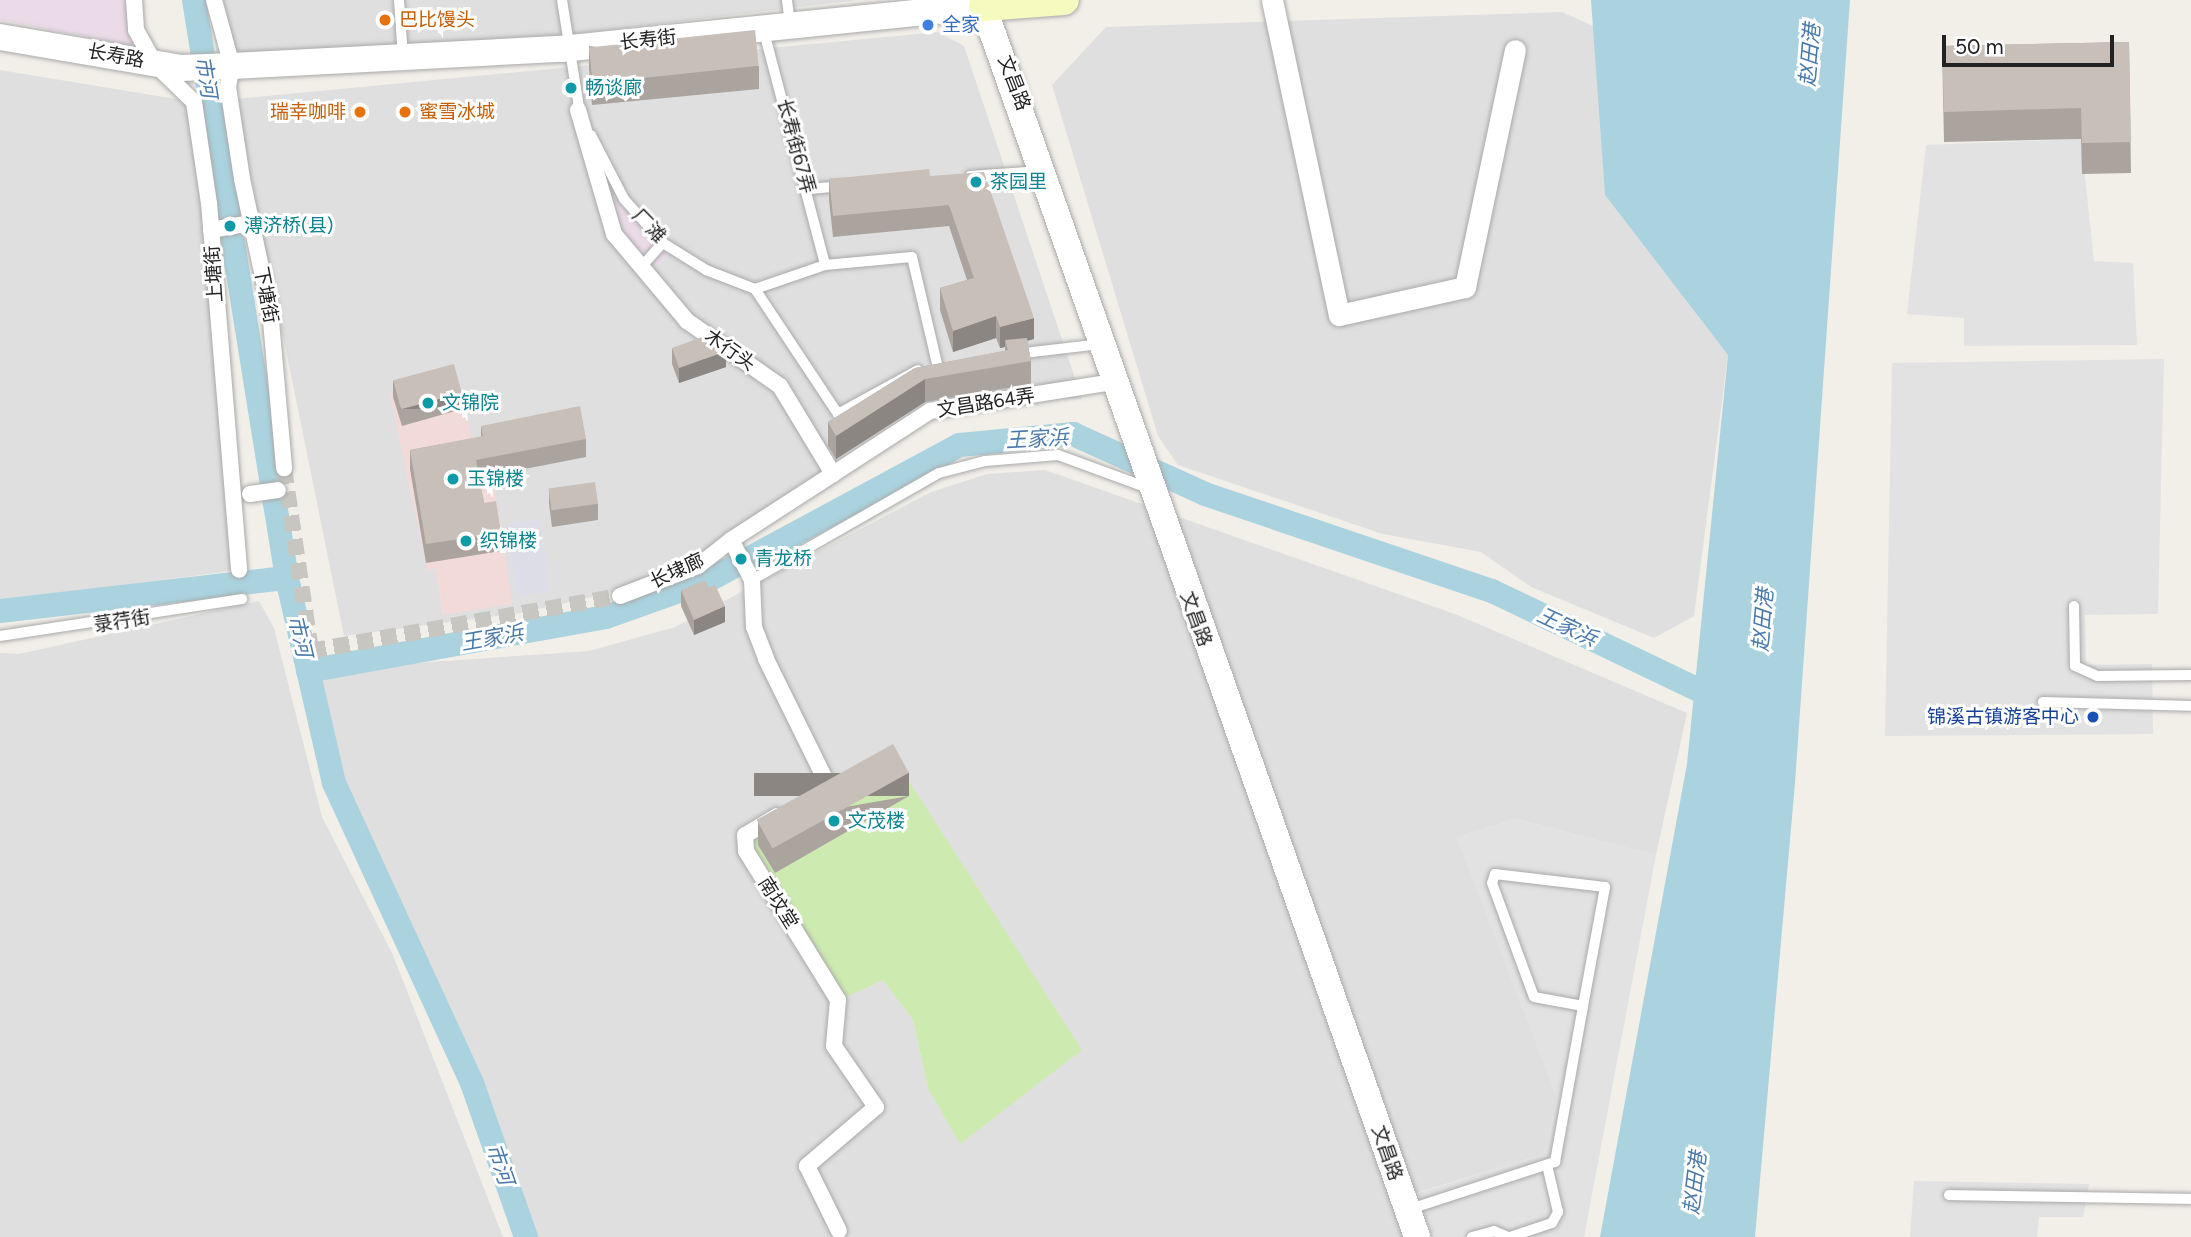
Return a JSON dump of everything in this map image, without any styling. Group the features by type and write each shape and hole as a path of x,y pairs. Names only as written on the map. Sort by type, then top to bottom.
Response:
{"main road":[{"name":"长寿街","path":"983,3 1064,0"}],"street":[{"name":"上塘街","path":"134,0 136,30 154,63 194,102 215,229 239,570"},
{"name":"下塘街","path":"214,0 232,66 228,87 245,224 270,310 284,468"},
{"path":"1272,0 1339,315 1465,287 1515,50"},
{"name":"长寿街","path":"232,66 565,48 763,28 789,13 983,3"},
{"name":"文昌路","path":"983,3 1044,171 1148,488 1417,1237"},
{"name":"长寿路","path":"0,37 181,68 232,66"},
{"name":"木行头","path":"578,110 614,234 687,321 780,386 833,474"},
{"path":"215,229 245,224"},
{"name":"文昌路64弄","path":"833,474 930,411 1114,382"},
{"path":"750,577 733,544 833,474"},
{"path":"250,494 278,490"},
{"name":"长埭廊","path":"620,596 698,566 733,544"},
{"name":"南坟堂","path":"750,577 754,627 797,732 829,787 745,835 746,851 838,1000 834,1046 876,1107 807,1166 839,1231"}],"lane":[{"path":"399,0 403,57"},
{"name":"厂滩","path":"562,0 565,48 578,110 624,199 663,243 706,270 755,289"},
{"name":"长寿街67弄","path":"763,28 809,189 825,265"},
{"path":"961,177 1044,171"},
{"path":"809,189 864,184"},
{"path":"642,266 663,243"},
{"path":"937,364 912,257 825,265 755,289 838,414 902,375 951,362"},
{"path":"1006,356 1102,344"},
{"path":"750,577 939,473 985,461 1058,455 1148,488"},
{"name":"菉荇街","path":"0,636 242,599"},
{"path":"2074,606 2075,666 2097,676 2191,675"},
{"path":"2043,702 2191,705"},
{"path":"1407,1210 1555,1162 1605,887 1495,874 1492,883 1534,997 1583,1006"},
{"path":"1472,1237 1494,1231 1509,1237 1552,1223 1558,1212 1547,1165"},
{"path":"1949,1195 2191,1199"}],"shaded area":[{"path":"0,0 130,0 133,46 0,20"},
{"path":"208,0 858,0 549,37 232,55 213,33"},
{"path":"1562,12 1595,27 1605,195 1728,355 1694,616 1654,638 1531,587 1481,552 1383,534 1178,465 1158,436 1052,85 1106,27"},
{"path":"938,32 964,46 1082,399 1033,400 929,418 701,562 606,594 520,613 344,636 235,99","holes":["455,375 483,483 494,482 443,615 436,568 427,569 391,394"]},
{"path":"0,70 194,102 239,570 0,601"},
{"path":"2081,139 2094,261 2133,263 2137,345 1964,346 1964,318 1907,314 1926,145"},
{"path":"620,191 675,251 647,273 596,210"},
{"path":"2164,359 2158,614 2085,615 2086,665 2152,664 2153,734 1885,736 1892,363"},
{"path":"455,375 483,483 494,482 512,604 443,615 436,568 427,570 390,394"},
{"path":"1045,470 1455,614 1687,713 1656,855 1515,819 1457,837 1557,1097 1544,1154 1403,1197 1417,1237 533,1237 476,1071 341,779 320,679 416,663 589,651 675,627 931,492 987,474","holes":["896,761 928,1088 913,1020 883,979 844,997"]},
{"path":"539,519 551,592 517,597 505,524"},
{"path":"259,601 274,628 322,817 393,955 503,1237 0,1237 0,653 19,654"},
{"path":"1515,819 1656,855 1584,1237 1432,1237 1418,1193 1544,1154 1557,1097 1456,837"},
{"path":"1914,1181 2089,1184 2083,1217 2039,1217 2037,1237 1910,1237"}],"green space":[{"path":"896,761 1082,1050 960,1144 928,1088 913,1020 883,980 844,998 750,842"}],"water":[{"name":"赵田港","path":"1591,0 1850,0 1795,783 1755,1237 1600,1237 1687,764 1728,355 1605,195"}],"building":[{"path":"755,30 759,66 593,83 589,47"},
{"path":"2129,42 2131,142 2082,143 2081,108 1944,112 1942,46"},
{"path":"929,169 930,176 984,172 1034,318 1000,327 996,316 953,331 940,288 974,278 949,205 833,216 829,179"},
{"path":"710,334 726,351 679,368 672,348"},
{"path":"1027,338 1031,361 925,379 836,436 828,422 915,368 1008,350 1005,340"},
{"path":"454,364 462,393 401,409 393,380"},
{"path":"580,406 586,439 476,460 484,503 496,501 501,533 426,544 410,450 483,436 481,426"},
{"path":"595,482 598,504 552,510 548,489"},
{"path":"705,580 709,588 715,585 725,606 694,620 681,590"},
{"path":"893,744 909,773 773,848 757,820"}],"waterway":[{"name":"市河","path":"194,0 287,578 334,783 472,1083 526,1237"},
{"name":"王家浜","path":"308,671 606,617 707,581 960,445 1073,434 1205,494 1492,591 1726,703"},
{"path":"0,611 287,578"}],"tunnel":[{"path":"284,468 312,658"},
{"path":"310,651 620,596"}],"place":[{"name":"巴比馒头","path":"385,20"},
{"name":"全家","path":"928,25"},
{"name":"畅谈廊","path":"571,88"},
{"name":"瑞幸咖啡","path":"360,112"},
{"name":"蜜雪冰城","path":"405,112"},
{"name":"茶园里","path":"976,182"},
{"name":"溥济桥(县)","path":"230,226"},
{"name":"文锦院","path":"428,403"},
{"name":"玉锦楼","path":"453,479"},
{"name":"织锦楼","path":"466,541"},
{"name":"青龙桥","path":"741,559"},
{"name":"锦溪古镇游客中心","path":"2093,717"},
{"name":"文茂楼","path":"834,821"}]}
